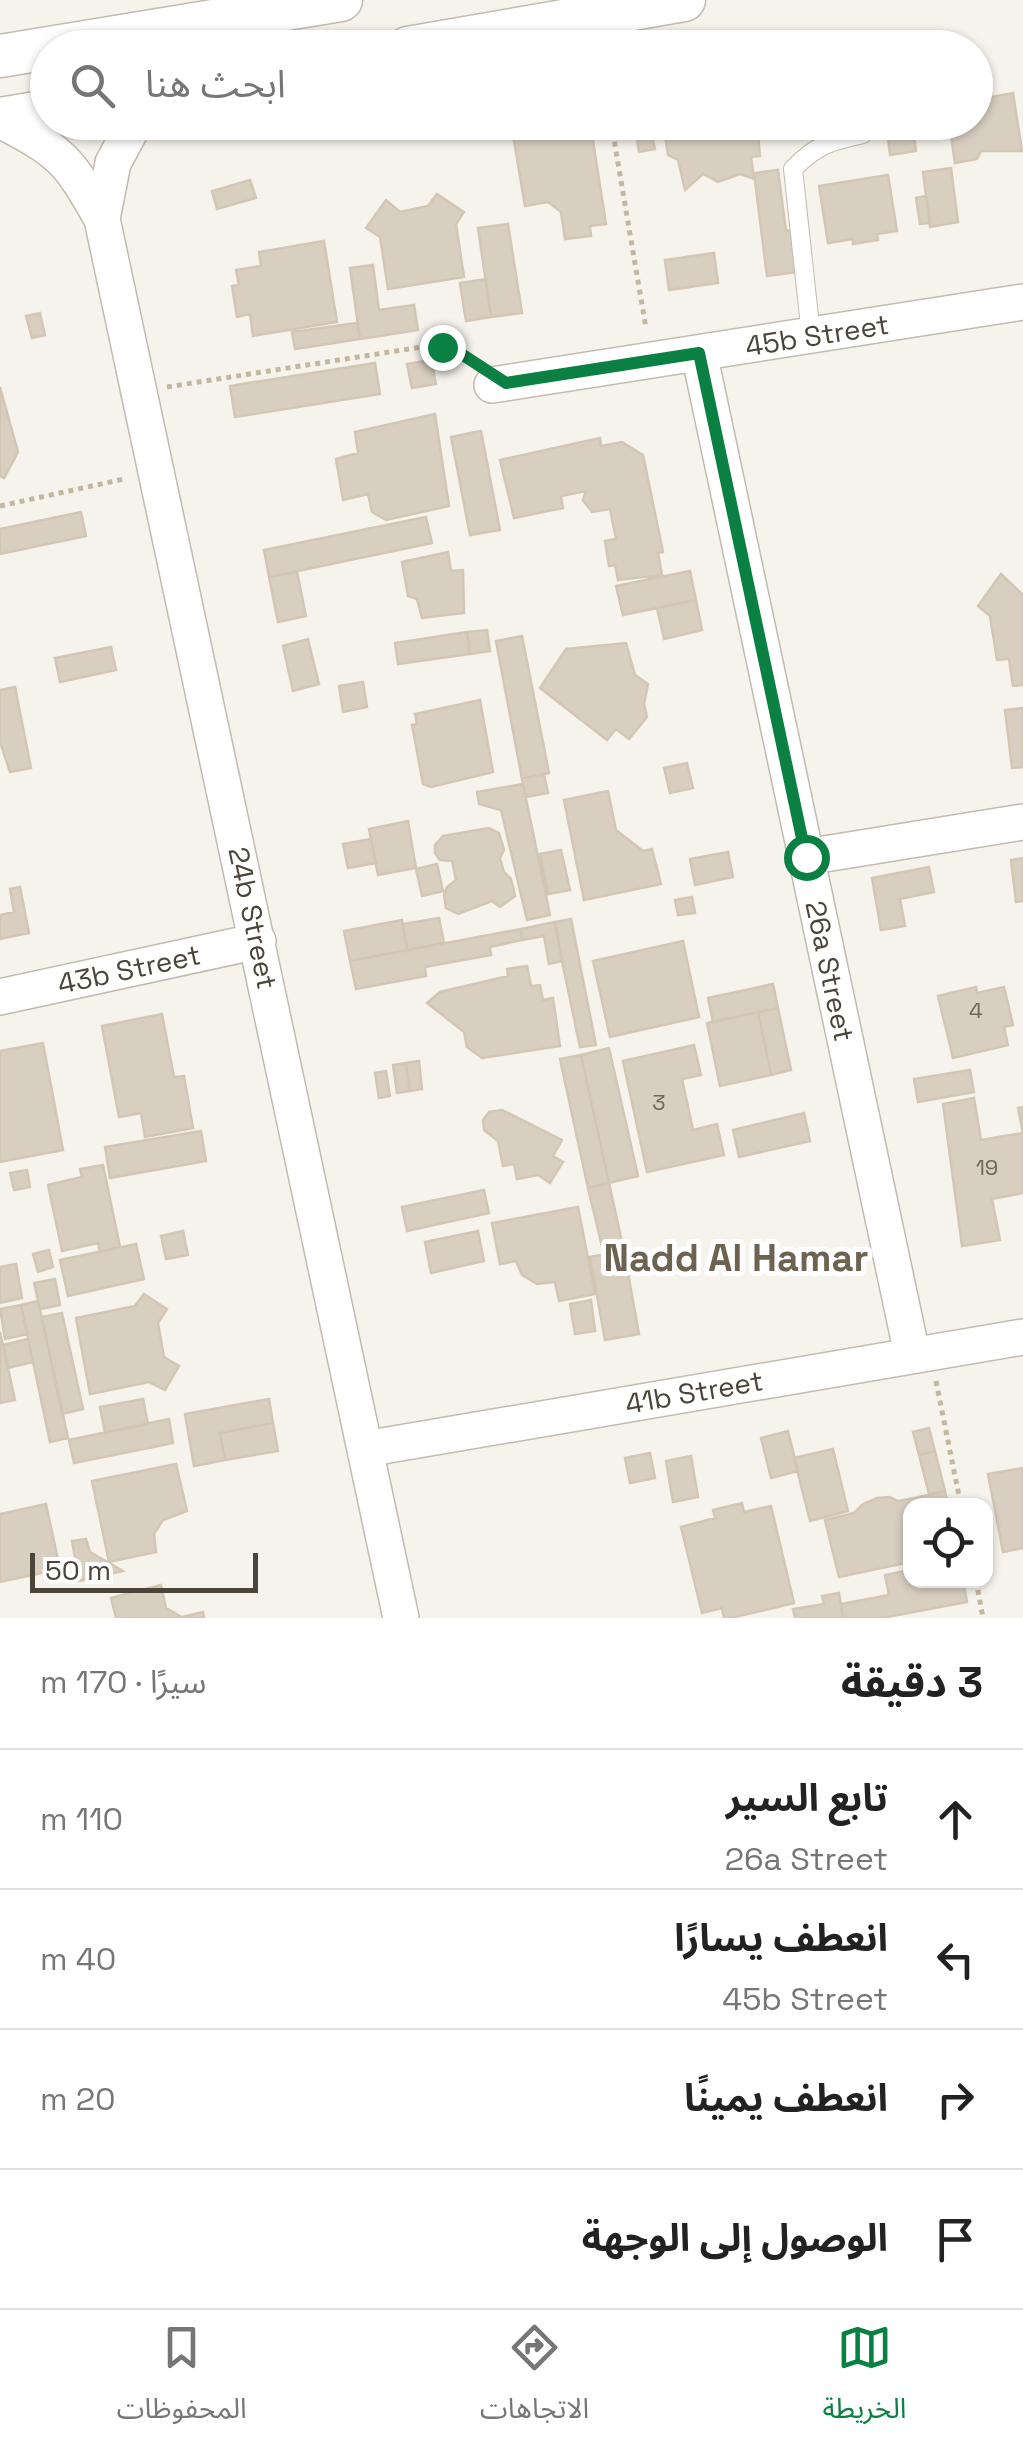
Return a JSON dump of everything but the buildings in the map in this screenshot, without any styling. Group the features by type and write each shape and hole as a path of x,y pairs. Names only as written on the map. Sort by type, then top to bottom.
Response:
{"street":[{"path":"145,30 341,0"},
{"path":"512,30 684,0"},
{"path":"0,56 30,49"},
{"path":"0,120 30,114"},
{"name":"24b Street","path":"0,120 30,135"},
{"name":"24b Street","path":"39,140 67,162 102,219 401,1618"},
{"name":"24b Street","path":"102,219 114,163 126,140"},
{"name":"45b Street","path":"499,384 1023,302"},
{"name":"26a Street","path":"699,353 806,857 921,1353"},
{"path":"806,857 1023,822"},
{"name":"43b Street","path":"0,996 258,941"},
{"name":"41b Street","path":"365,1449 1023,1338"}],"lane":[{"path":"811,336 794,169 811,151 833,140"}],"path":[{"path":"614,140 652,360"},
{"path":"139,391 428,346 453,350 499,384"},
{"path":"0,506 156,472"},
{"path":"921,1353 959,1498"},
{"path":"977,1588 982,1618"}],"district":[{"name":"Nadd Al Hamar","path":"736,1258"}],"route":[{"path":"442,347 463,355 506,383 699,353 806,857"}]}
